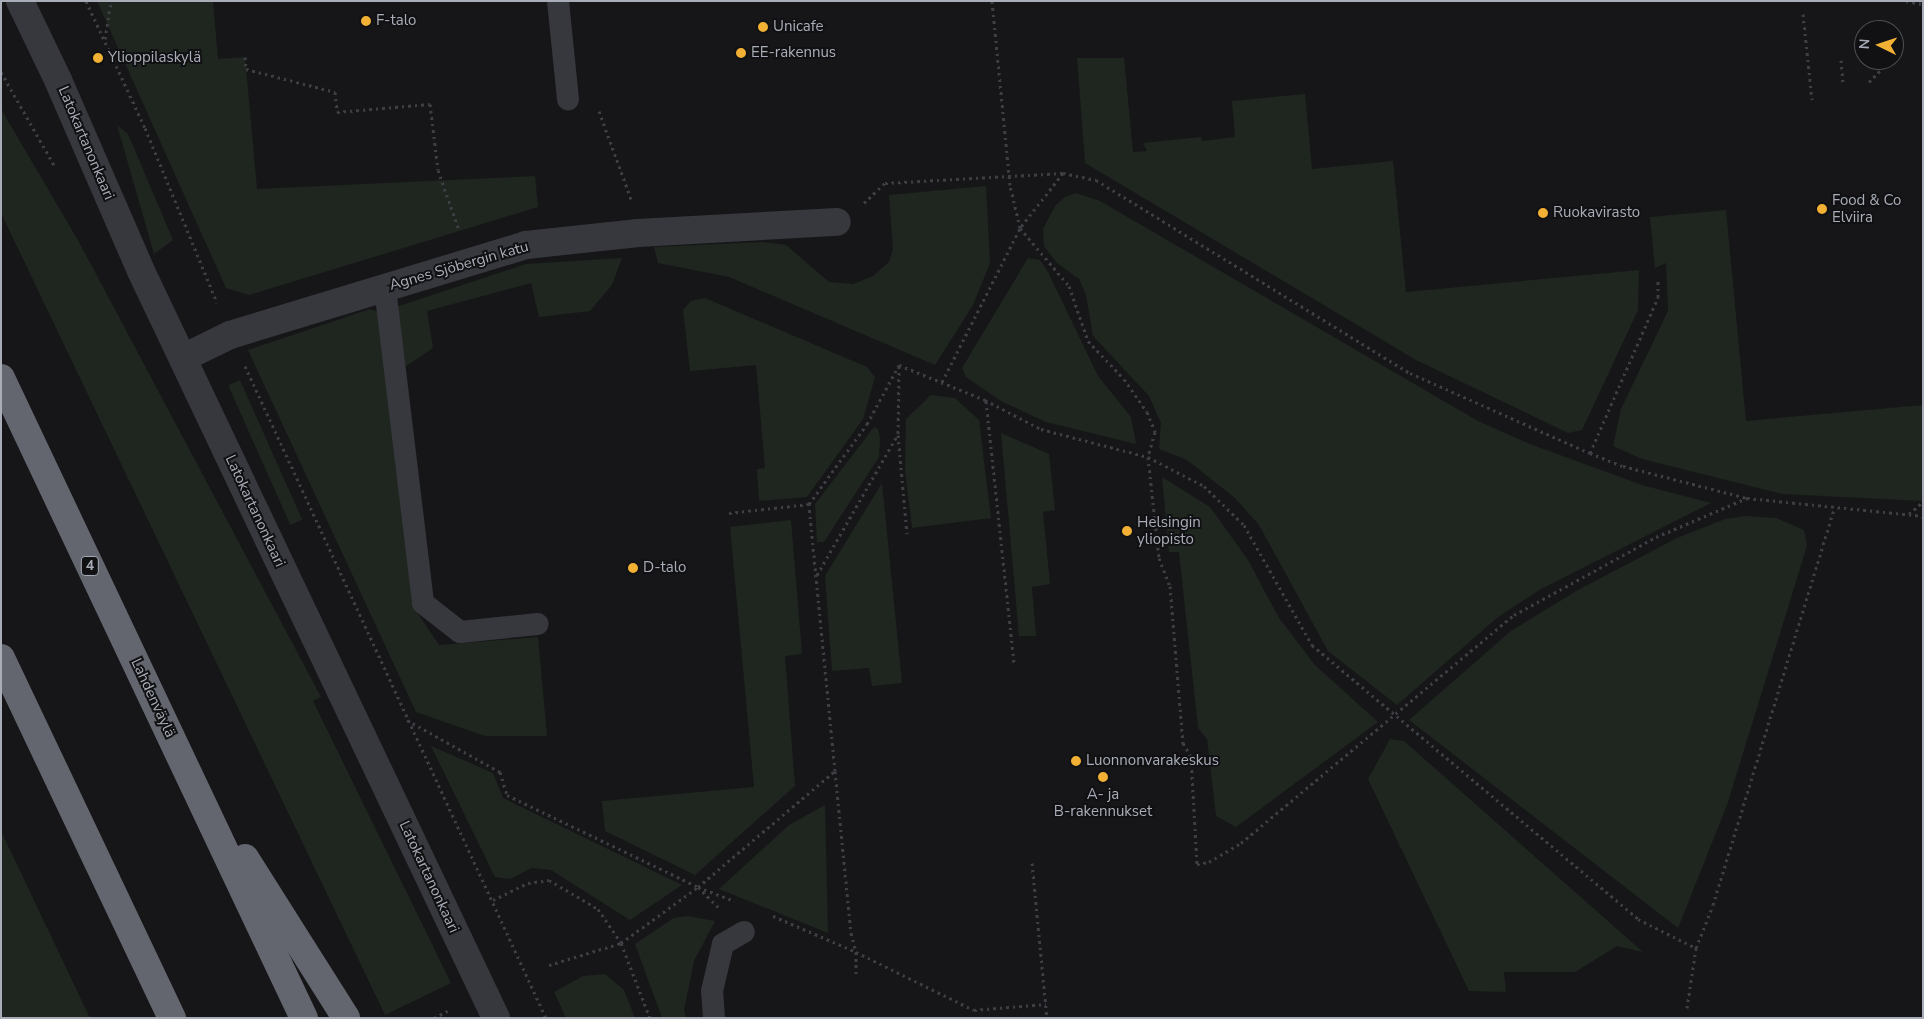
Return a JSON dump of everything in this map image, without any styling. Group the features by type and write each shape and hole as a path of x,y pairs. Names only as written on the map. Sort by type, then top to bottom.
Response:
{"highway":[{"name":"Lahdenväylä","path":"1,378 304,1018"},
{"path":"1,658 172,1018"},
{"path":"180,755 346,1018"}],"street":[{"name":"Latokartanonkaari","path":"20,1 183,358 496,1018"},
{"name":"Agnes Sjöbergin katu","path":"183,358 230,334 526,245 638,233 837,222"}],"lane":[{"path":"558,1 568,99"},
{"path":"386,288 423,603 460,632 538,624"},
{"path":"714,1018 712,991 724,944 744,932"}],"path":[{"path":"86,1 105,40 220,312"},
{"path":"105,40 111,1"},
{"path":"992,1 1009,174 1020,228 1069,286 1088,340 1124,379 1147,412 1154,432 1148,457 1159,558 1170,586 1183,743 1191,757 1197,864 1209,862 1231,851 1514,615 1656,537 1747,498"},
{"path":"1906,1 1923,4"},
{"path":"1803,14 1812,100"},
{"path":"245,58 246,69 335,92 337,112 430,104 438,170 468,263"},
{"path":"1841,60 1843,85"},
{"path":"1869,82 1880,70"},
{"path":"568,99 596,104 631,199 638,233"},
{"path":"942,382 1020,228 1063,173"},
{"path":"837,222 874,196 885,183 1009,174 1063,173 1096,180 1410,373 1590,454 1623,466 1747,498 1923,516"},
{"path":"1590,454 1658,297 1658,278"},
{"path":"240,356 546,1018"},
{"path":"899,365 986,400 1041,429 1148,457 1204,486 1244,525 1312,645 1638,919 1696,948"},
{"path":"899,365 898,435 907,534"},
{"path":"856,976 856,952 851,932 809,504 866,424 899,365"},
{"path":"986,400 1014,663"},
{"path":"817,575 898,435"},
{"path":"1909,515 1923,502"},
{"path":"729,513 809,504"},
{"path":"1687,1008 1696,948 1713,905 1834,508"},
{"path":"407,720 500,772 507,795 698,887 740,903"},
{"path":"549,966 621,943 698,887 835,771"},
{"path":"1032,863 1047,1018"},
{"path":"493,900 528,883 549,880 598,908 621,943 650,1018"},
{"path":"698,887 744,932"},
{"path":"766,914 856,952 974,1010 1046,1004"},
{"path":"434,1018 451,1009"}],"shaded area":[{"path":"97,1 213,1 218,59 245,57 257,189 535,176 538,207 249,295 226,288"},
{"path":"1077,58 1124,58 1133,152 1147,151 1143,143 1201,137 1202,141 1235,137 1232,101 1305,94 1312,169 1393,161 1406,292 1639,270 1638,310 1582,430 1568,433 1416,360 1085,163"},
{"path":"1,109 79,242 321,697 313,701 451,983 385,1015 1,213"},
{"path":"117,125 128,134 173,240 154,254"},
{"path":"986,186 990,263 973,305 935,365 729,277 658,263 654,247 764,242 786,245 829,282 853,284 873,276 889,262 893,249 889,195"},
{"path":"1076,193 1100,201 1478,421 1530,444 1642,485 1711,503 1541,589 1498,617 1397,705 1328,651 1259,525 1235,498 1187,460 1159,449 1161,423 1149,396 1093,336 1086,295 1079,279 1057,263 1044,246 1043,229 1055,206 1065,197"},
{"path":"1726,210 1746,421 1923,405 1923,501 1782,494 1642,459 1613,446 1621,409 1668,311 1666,263 1655,268 1650,217"},
{"path":"622,258 612,285 590,311 539,317 531,283 427,311 433,348 405,367 396,307 526,264"},
{"path":"1028,258 1040,260 1048,272 1098,376 1131,417 1136,444 1046,422 1001,401 966,377 962,368"},
{"path":"705,298 867,367 875,377 863,419 807,497 759,501 757,469 765,468 756,365 690,371 683,310 691,301"},
{"path":"370,309 382,313 417,612 439,645 538,637 547,736 485,736 416,712 248,350"},
{"path":"240,380 302,520 290,525 228,385"},
{"path":"931,395 955,398 979,420 991,518 912,528 905,470 906,419"},
{"path":"874,427 878,429 880,439 879,457 824,542 817,542 815,504"},
{"path":"1001,433 1049,454 1055,510 1043,512 1050,584 1032,587 1036,636 1019,636"},
{"path":"1162,477 1210,507 1248,560 1279,618 1315,665 1378,722 1236,827 1216,816 1207,739 1198,728 1179,552 1169,552"},
{"path":"882,483 902,683 872,686 869,668 832,671 825,576"},
{"path":"1745,516 1776,518 1804,530 1807,546 1727,805 1678,928 1409,720 1511,631 1578,590 1677,538 1725,519"},
{"path":"791,520 802,654 785,656 795,786 695,875 605,831 602,801 754,787 730,527"},
{"path":"1390,739 1404,741 1643,952 1617,946 1575,972 1504,972 1506,992 1469,991 1368,779"},
{"path":"431,746 493,773 503,798 682,885 630,920 551,870 532,868 510,879 495,877"},
{"path":"825,805 828,933 719,889 789,825"},
{"path":"1,831 90,1018 1,1018"},
{"path":"687,916 715,921 694,961 684,1010 686,1018 662,1018 635,944 674,918"},
{"path":"605,974 624,990 635,1018 566,1018 554,992 583,976"}],"place":[{"name":"F-talo","path":"366,21"},
{"name":"Unicafe","path":"763,27"},
{"name":"EE-rakennus","path":"741,53"},
{"name":"Ylioppilaskylä","path":"98,58"},
{"name":"Food & Co Elviira","path":"1822,209"},
{"name":"Ruokavirasto","path":"1543,213"},
{"name":"Helsingin yliopisto","path":"1127,531"},
{"name":"D-talo","path":"633,568"},
{"name":"Luonnonvarakeskus","path":"1076,761"},
{"name":"A- ja B-rakennukset","path":"1103,777"}]}
